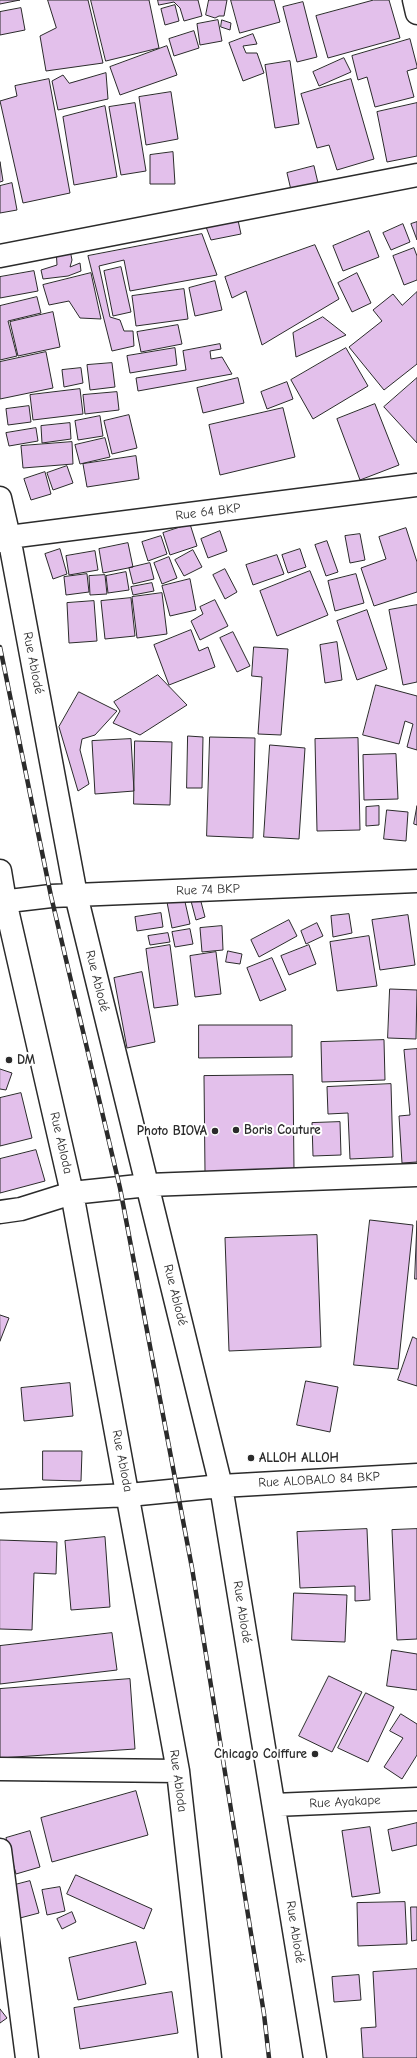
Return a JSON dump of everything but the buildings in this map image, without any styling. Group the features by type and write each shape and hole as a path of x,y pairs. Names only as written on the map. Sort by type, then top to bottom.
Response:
{"street":[{"path":"414,0 417,13"},
{"path":"0,256 417,175"},
{"name":"Rue 64 BKP","path":"5,539 417,484"},
{"name":"Rue Ablodé","path":"0,498 5,539 76,895 221,1486 315,2058"},
{"name":"Rue Abloda","path":"0,871 2,901 72,1193 129,1496 178,1771 210,2058"},
{"name":"Rue 74 BKP","path":"2,901 76,895 417,881"},
{"path":"0,1212 21,1209 72,1193 148,1185 417,1175"},
{"name":"Rue ALOBALO 84 BKP","path":"0,1501 129,1496 221,1486 417,1475"},
{"path":"0,1769 178,1771"},
{"name":"Rue Ayakape","path":"274,1805 417,1799"},
{"path":"0,1850 27,2058"}],"railway":[{"path":"0,647 51,896 120,1188 192,1568 264,2014 269,2058"}],"place":[{"name":"DM","path":"9,1060"},
{"name":"Boris Couture","path":"236,1130"},
{"name":"Photo BIOVA","path":"215,1131"},
{"name":"ALLOH ALLOH","path":"251,1458"},
{"name":"Chicago Coiffure","path":"315,1754"}]}
